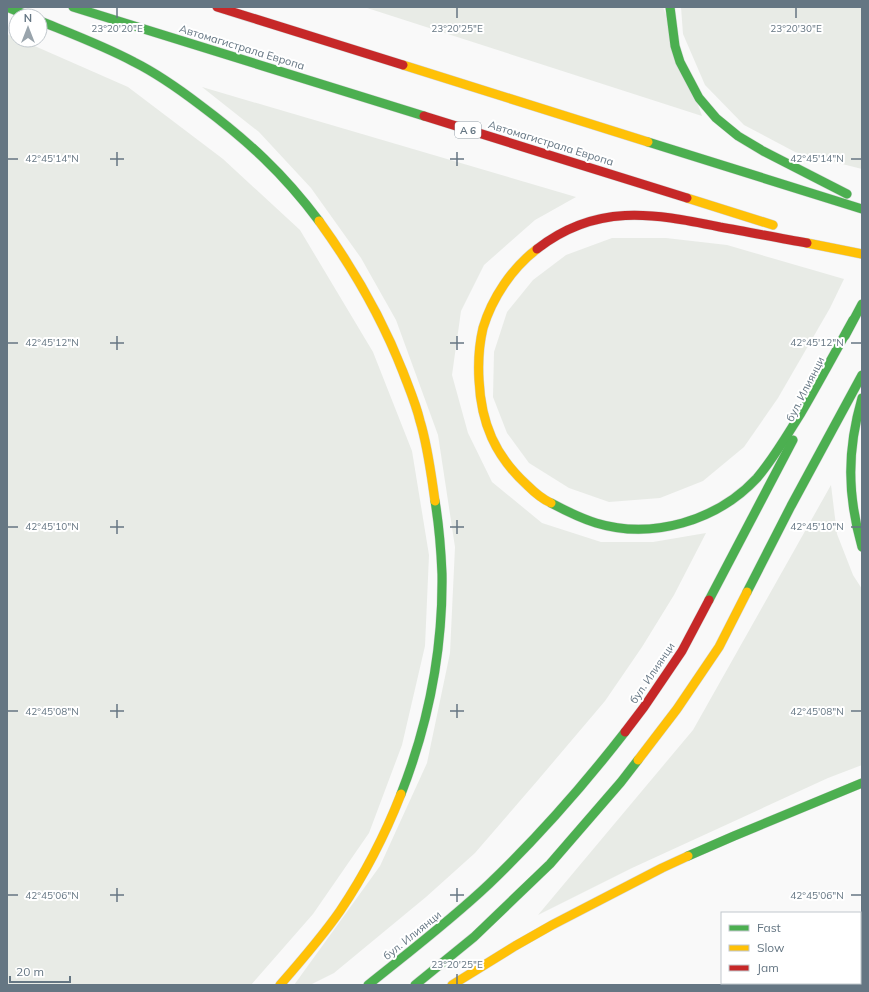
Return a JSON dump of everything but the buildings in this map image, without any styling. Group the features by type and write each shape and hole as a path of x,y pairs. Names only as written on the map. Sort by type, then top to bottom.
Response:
{"main road":[{"name":"Автомагистрала Европа","path":"73,7 779,226"},
{"path":"217,7 862,209"},
{"path":"670,7 675,46 680,62 700,98 716,118 738,136 862,202"},
{"path":"48,23 129,58 162,78 244,140 279,173 305,202 356,275 377,313 392,345 408,383 420,421 429,459 436,507 440,541 442,583 436,656 420,740 394,812 361,877 340,911 310,952 280,985"},
{"path":"853,320 782,445 748,487 712,512 695,520 675,526 654,529 614,528 593,523 559,508 528,487 504,460 490,433 480,401 477,368 479,351 482,333 492,302 511,275 534,251 563,231 577,225 591,220 627,214 665,216 862,253"},
{"path":"794,231 862,253"},
{"name":"бул. Илиянци","path":"368,985 435,932 489,884 551,821 604,759 644,706 682,651 771,483 862,304"},
{"path":"415,985 474,937 550,864 621,782 678,709 718,647 791,506 862,375"},
{"path":"862,398 858,410 852,444 851,473 854,518 862,547"},
{"path":"452,985 552,925 662,868 734,836 862,783"}],"shaded area":[{"path":"364,7 663,7 702,116"},
{"path":"681,7 862,7 862,169 795,152 744,125 705,85 683,34"},
{"path":"7,34 8,48 39,48 128,87 223,159 300,230 373,352 412,451 429,555 425,646 402,745 369,833 313,914 251,985 7,985"},
{"path":"202,87 576,197 535,220 484,265 461,311 452,375 468,433 492,482 542,523 601,542 653,542 706,533 674,595 642,647 605,701 475,853 426,897 334,973 310,985 294,985 380,866 427,763 450,653 455,547 438,435 396,320 361,258 311,188 259,132"},
{"path":"612,238 666,238 727,245 844,279 830,308 778,398 744,447 703,481 660,498 609,502 569,488 529,463 507,433 493,397 494,352 507,312 533,280 566,255"},
{"path":"831,485 837,534 853,575 862,589 862,765 828,778 632,868 538,915 693,730"}],"traffic: fast":[{"path":"73,7 424,116"},
{"path":"670,7 675,46 680,62 699,98 716,118 738,136 763,151 847,194"},
{"path":"48,24 123,56 184,93 234,131 264,158 306,204 319,221"},
{"path":"648,142 862,209"},
{"path":"845,336 862,304"},
{"path":"551,503 584,519 596,523 617,528 639,529 661,528 682,523 703,516 723,506 741,493 757,478 769,462 801,413 853,320"},
{"path":"747,592 791,506 862,375"},
{"path":"862,398 857,417 851,454 851,490 857,528 862,547"},
{"path":"709,600 793,440"},
{"path":"401,794 419,741 437,658 442,602 442,574 440,538 435,501"},
{"path":"368,985 430,936 489,884 560,811 625,732"},
{"path":"415,985 474,937 550,864 621,782 638,760"},
{"path":"688,856 862,783"}],"traffic: slow":[{"path":"403,65 648,142"},
{"path":"687,198 773,225"},
{"path":"319,221 355,275 386,332 395,352 414,402 423,431 435,501"},
{"path":"807,243 862,254"},
{"path":"537,249 511,274 497,295 487,317 483,328 479,354 479,380 483,410 492,438 498,450 516,474 535,493 551,503"},
{"path":"638,760 677,709 719,647 747,592"},
{"path":"280,985 319,940 358,883 374,854 401,794"},
{"path":"452,985 552,925 688,856"}],"traffic: jam":[{"path":"217,7 403,65"},
{"path":"424,116 687,198"},
{"path":"537,249 559,234 581,224 603,218 625,216 671,218 807,243"},
{"path":"625,732 682,651 709,600"}]}
